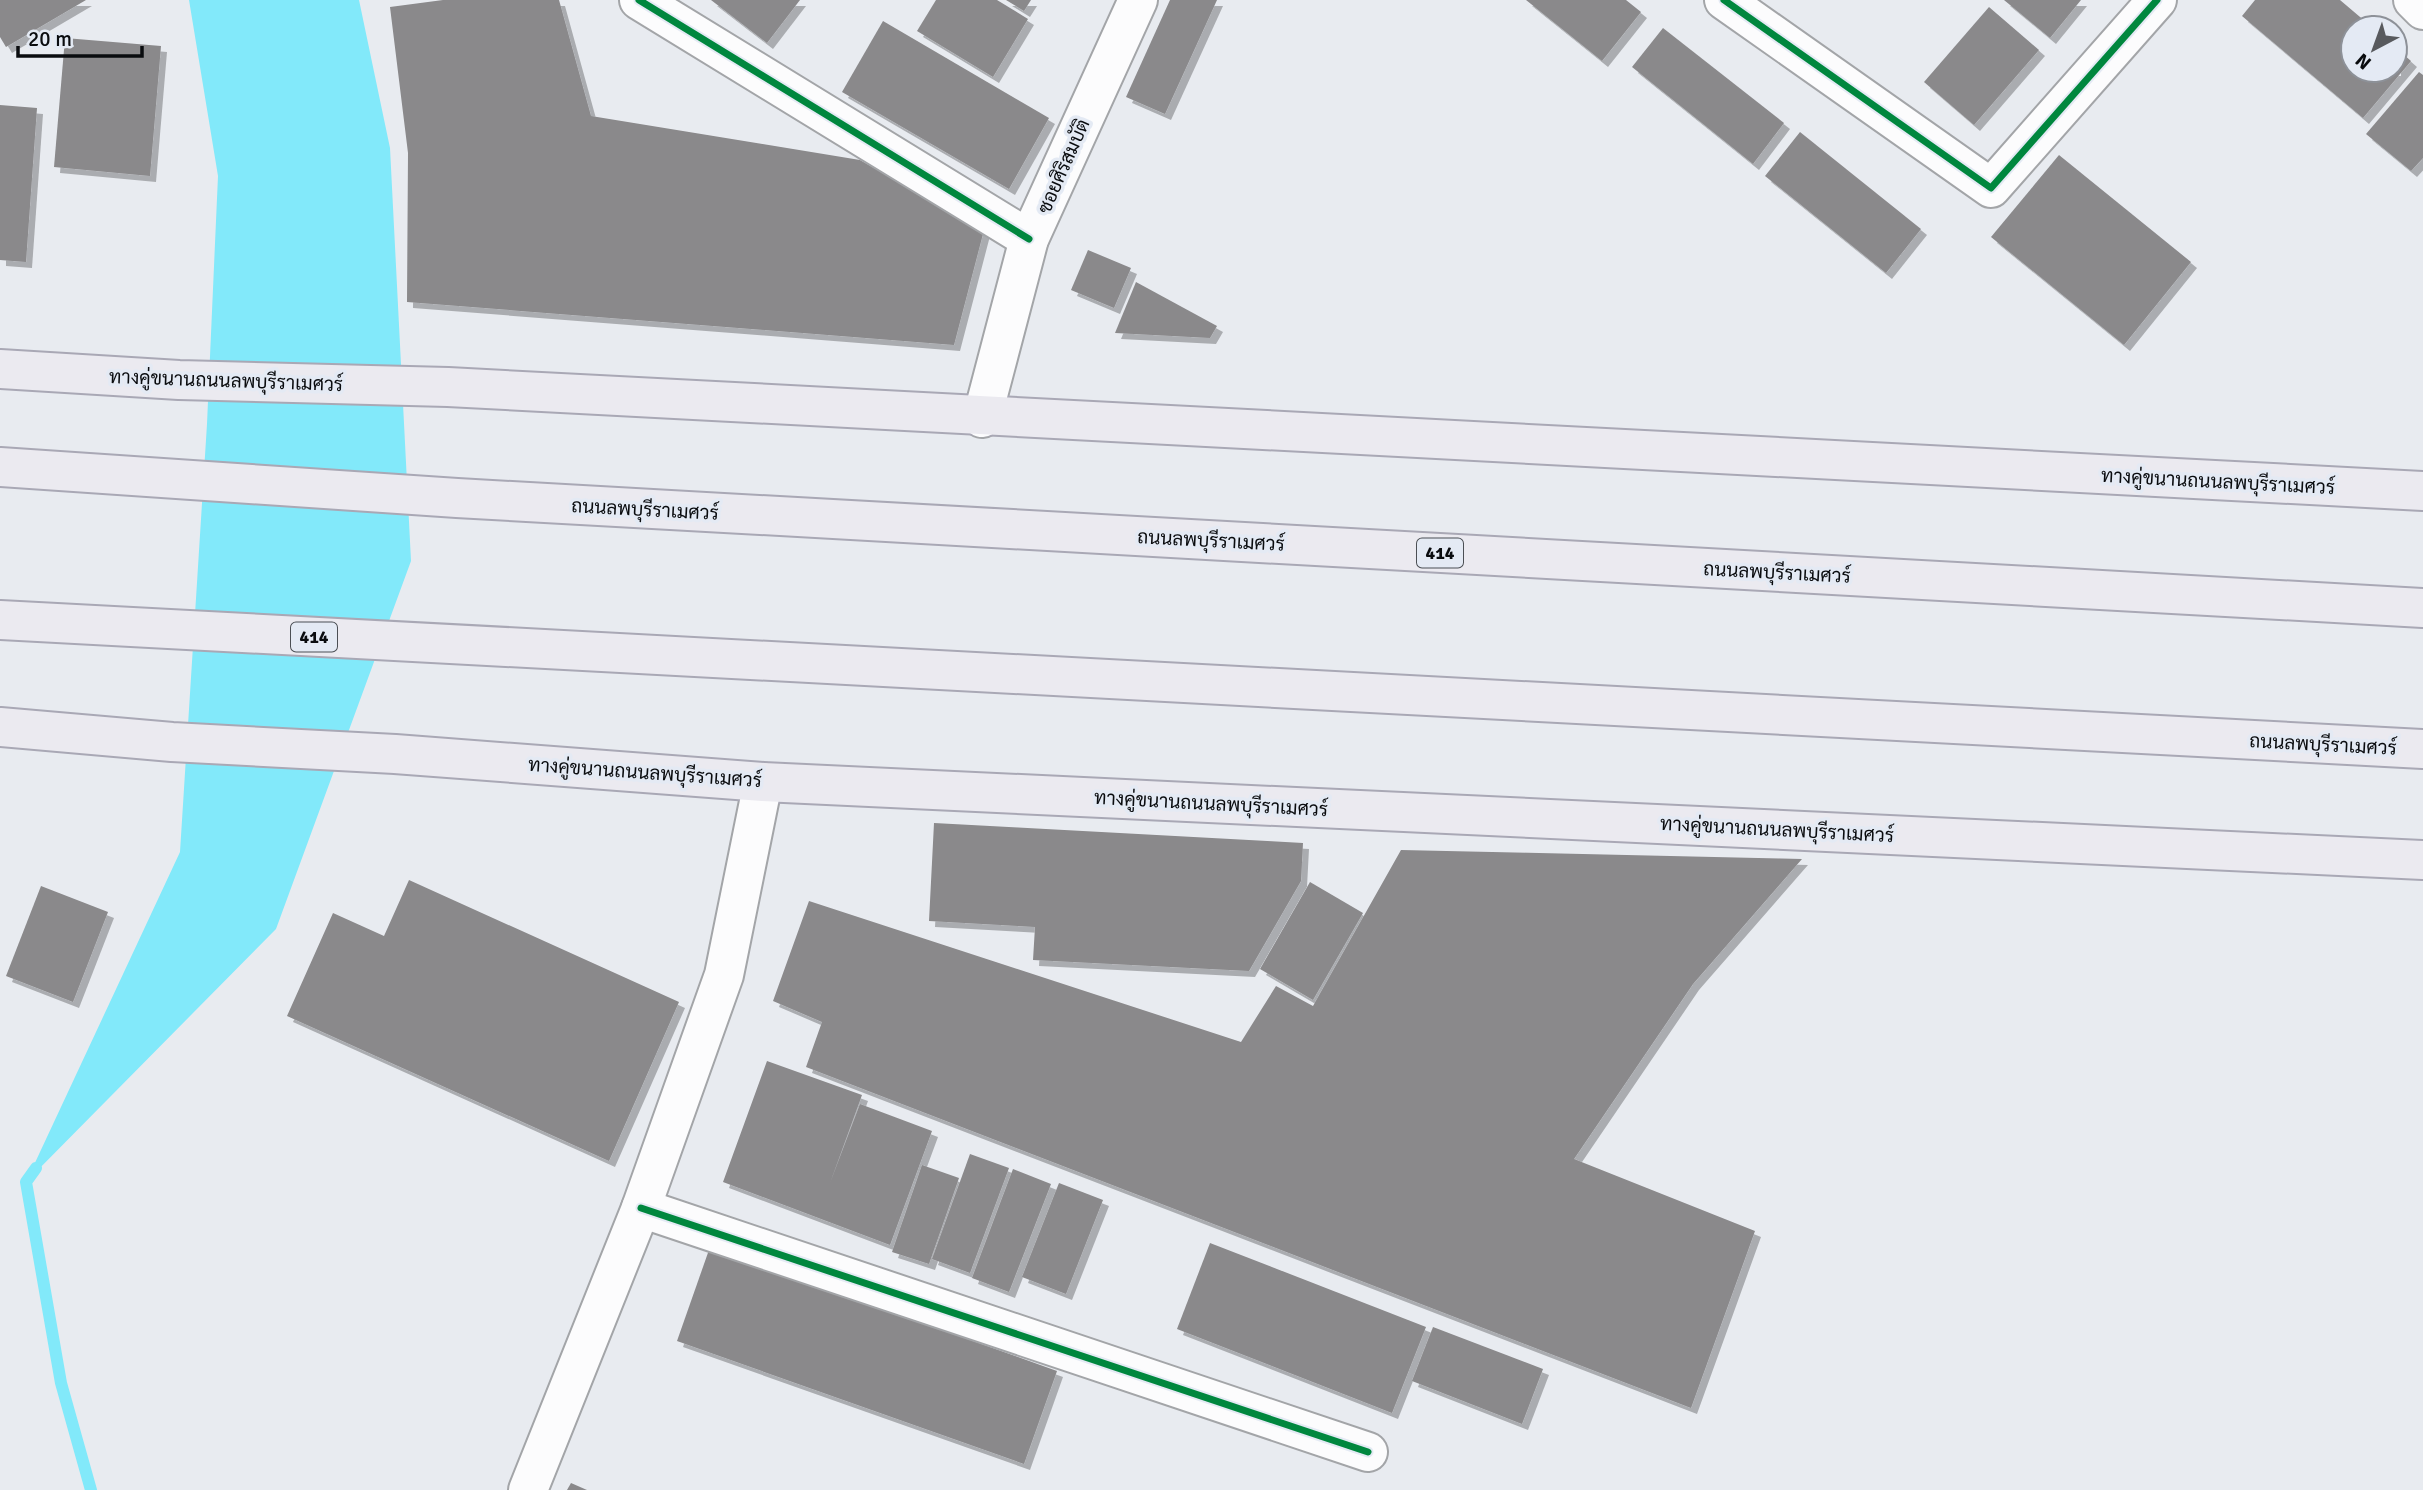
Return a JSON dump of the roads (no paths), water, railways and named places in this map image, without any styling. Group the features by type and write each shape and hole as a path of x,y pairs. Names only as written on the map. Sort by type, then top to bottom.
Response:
{"main road":[{"name":"ทางคู่ขนานถนนลพบุรีราเมศวร์","path":"0,369 179,380 448,387 982,418 2423,491"},
{"name":"ถนนลพบุรีราเมศวร์","path":"0,467 457,498 2423,608"},
{"name":"ถนนลพบุรีราเมศวร์","path":"0,620 2423,749"},
{"name":"ทางคู่ขนานถนนลพบุรีราเมศวร์","path":"0,727 172,743 395,754 763,782 2423,860"}],"street":[{"path":"639,0 1029,239"},
{"name":"ซอยศิริสมบัติ","path":"982,418 1029,239 1138,0"},
{"path":"1724,0 1991,188 2157,0"},
{"path":"2413,0 2423,10"},
{"path":"528,1490 641,1208 724,975 763,782"},
{"path":"641,1208 1368,1452"}],"water":[{"path":"189,0 359,0 390,148 411,561 276,929 26,1182 180,852 207,424 218,176"}],"waterway":[{"path":"36,1168 26,1182 61,1383 91,1490"}]}
